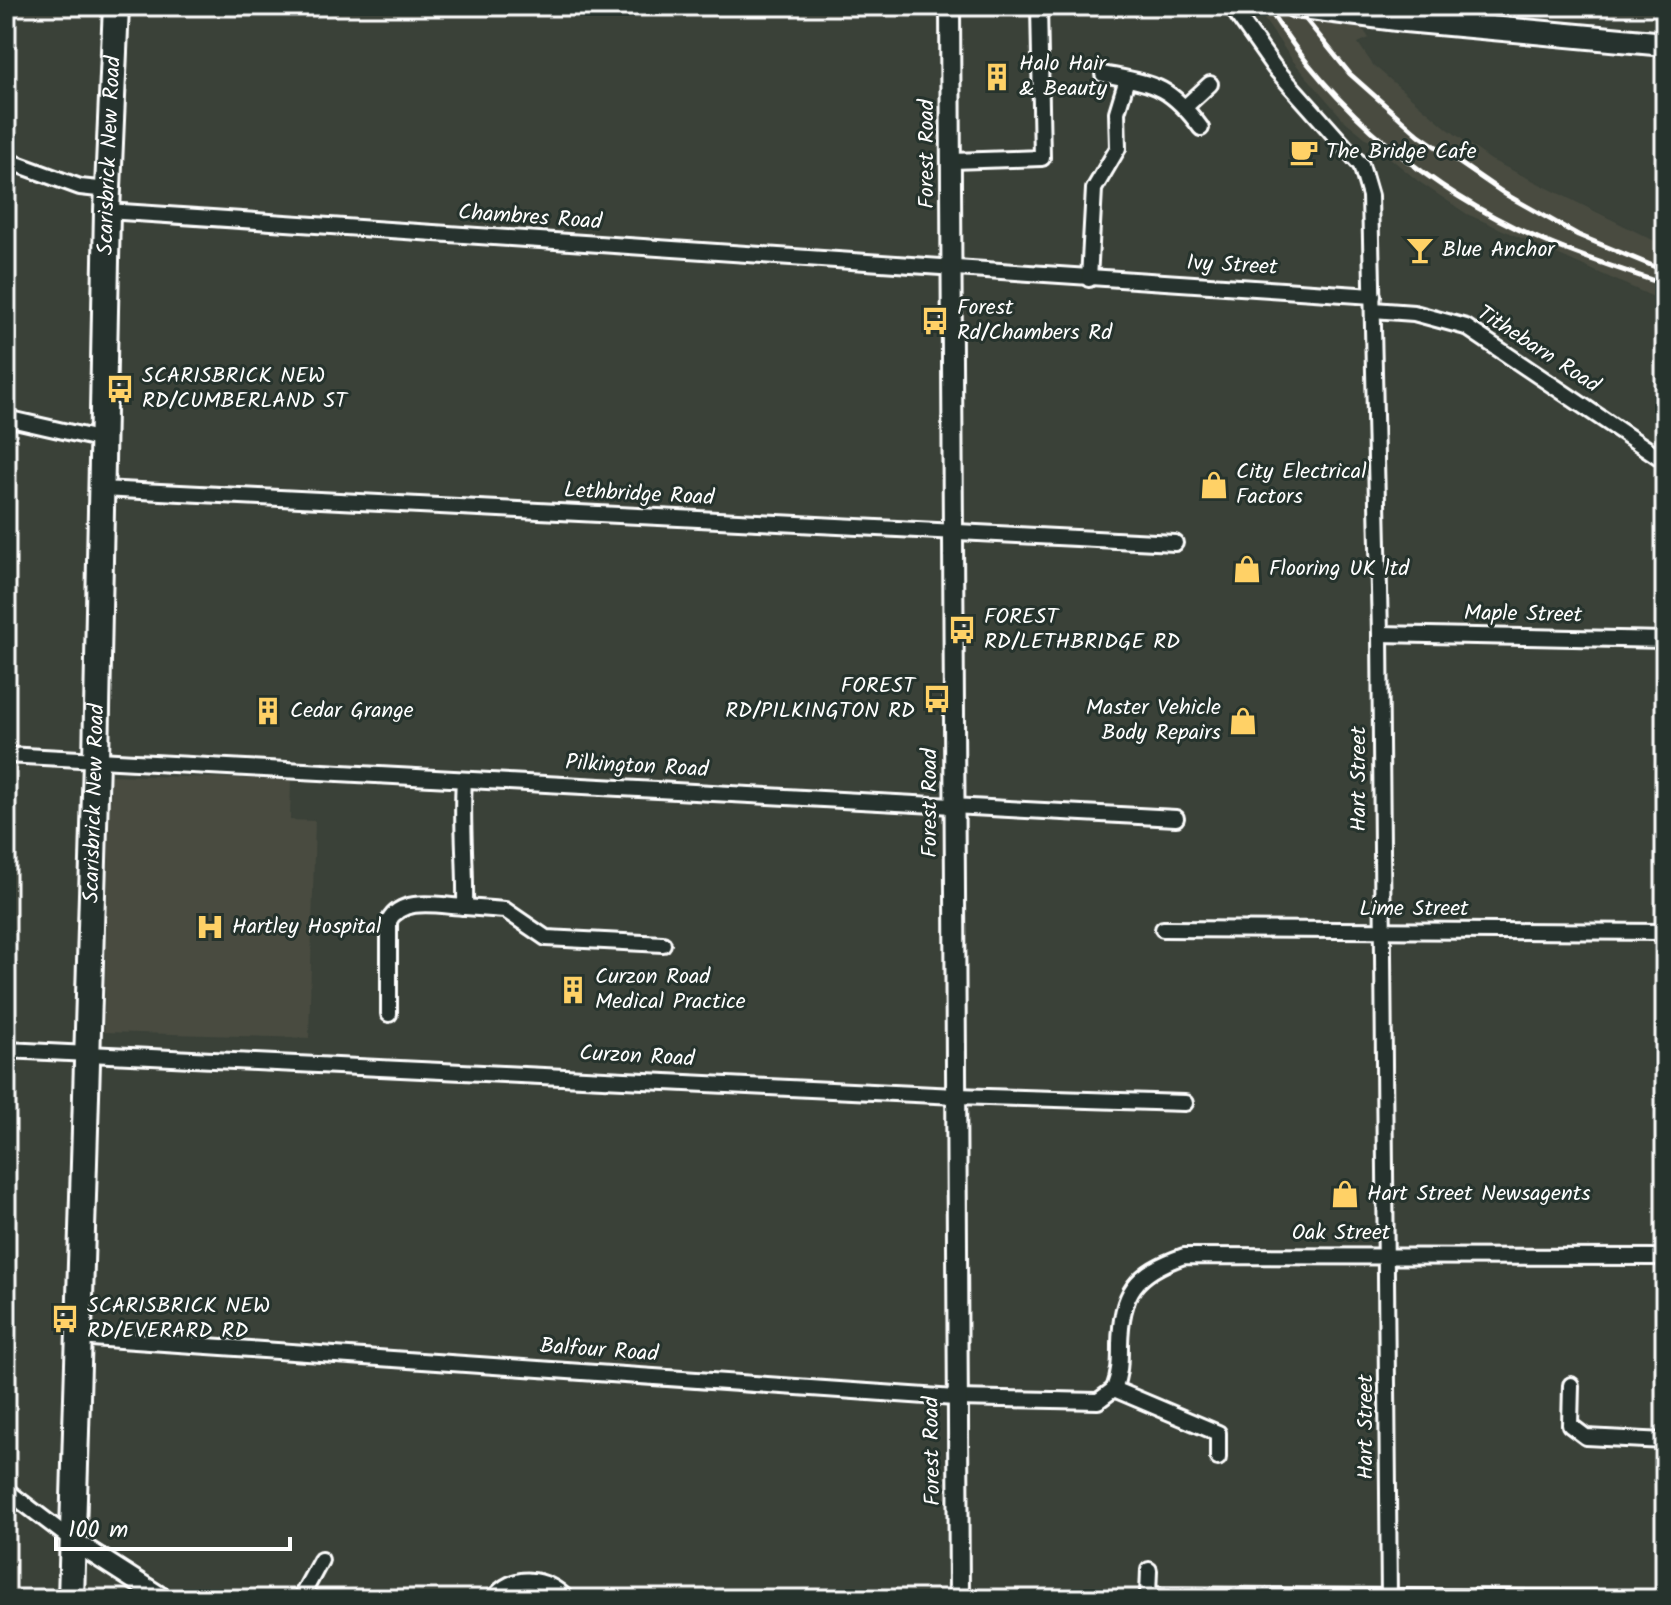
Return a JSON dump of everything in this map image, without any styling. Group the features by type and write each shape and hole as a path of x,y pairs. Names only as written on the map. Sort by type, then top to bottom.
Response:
{"highway":[{"name":"Scarisbrick New Road","path":"71,1599 96,760 107,201 116,6"}],"main road":[{"path":"1295,6 1406,13 1665,44"}],"street":[{"name":"Forest Road","path":"950,6 955,1398 959,1599"},
{"path":"952,161 1042,158 1039,6"},
{"name":"Hart Street","path":"1231,6 1254,40 1361,165 1370,196 1380,634 1389,1598"},
{"path":"1103,74 1155,84 1185,107 1201,128"},
{"path":"1089,279 1094,189 1118,148 1117,112 1127,79"},
{"path":"1185,107 1210,84"},
{"name":"Chambres Road","path":"6,160 80,187 107,201 1089,279"},
{"name":"Ivy Street","path":"1089,279 1373,303"},
{"name":"Tithebarn Road","path":"1373,303 1466,327 1665,461"},
{"path":"6,418 103,440"},
{"name":"Lethbridge Road","path":"101,489 1175,543"},
{"name":"Maple Street","path":"1380,634 1665,640"},
{"name":"Pilkington Road","path":"6,755 1176,818"},
{"path":"464,780 461,827 467,853 465,907"},
{"path":"389,1014 389,921 394,912 405,905 505,910 546,938 663,944"},
{"name":"Lime Street","path":"1163,929 1665,932"},
{"name":"Curzon Road","path":"6,1050 956,1096 1185,1103"},
{"name":"Oak Street","path":"1114,1389 1120,1376 1123,1309 1149,1268 1184,1256 1665,1257"},
{"name":"Balfour Road","path":"77,1337 955,1398 1098,1401 1114,1389"},
{"path":"1571,1385 1570,1425 1586,1437 1665,1441"},
{"path":"1114,1389 1218,1433 1218,1458"},
{"path":"6,1490 118,1573 164,1599"},
{"path":"300,1599 321,1560"},
{"path":"1149,1570 1148,1595 1655,1599"},
{"path":"493,1599 509,1584 524,1580 540,1580 567,1599"}],"shaded area":[{"path":"1255,6 1334,6 1344,23 1361,26 1369,38 1358,43 1373,65 1448,129 1491,160 1665,246 1665,302 1467,214 1418,181 1344,120 1293,61"},
{"name":"Hartley Hospital","path":"111,775 291,780 290,820 315,821 309,1038 104,1032"}],"railway":[{"path":"1267,6 1293,45 1355,115 1427,175 1466,201 1549,243 1665,285"},
{"path":"1295,6 1350,74 1419,135 1505,194 1578,235 1665,271"}],"place":[{"name":"Halo Hair & Beauty","path":"997,77"},
{"name":"The Bridge Cafe","path":"1304,152"},
{"name":"Blue Anchor","path":"1420,250"},
{"name":"Forest Rd/Chambers Rd","path":"935,321"},
{"name":"SCARISBRICK NEW RD/CUMBERLAND ST","path":"120,389"},
{"name":"City Electrical Factors","path":"1214,485"},
{"name":"Flooring UK ltd","path":"1247,569"},
{"name":"FOREST RD/LETHBRIDGE RD","path":"962,630"},
{"name":"FOREST RD/PILKINGTON RD","path":"937,699"},
{"name":"Cedar Grange","path":"268,711"},
{"name":"Master Vehicle Body Repairs","path":"1243,721"},
{"name":"Hartley Hospital","path":"210,927"},
{"name":"Curzon Road Medical Practice","path":"573,990"},
{"name":"Hart Street Newsagents","path":"1345,1194"},
{"name":"SCARISBRICK NEW RD/EVERARD RD","path":"65,1319"}]}
